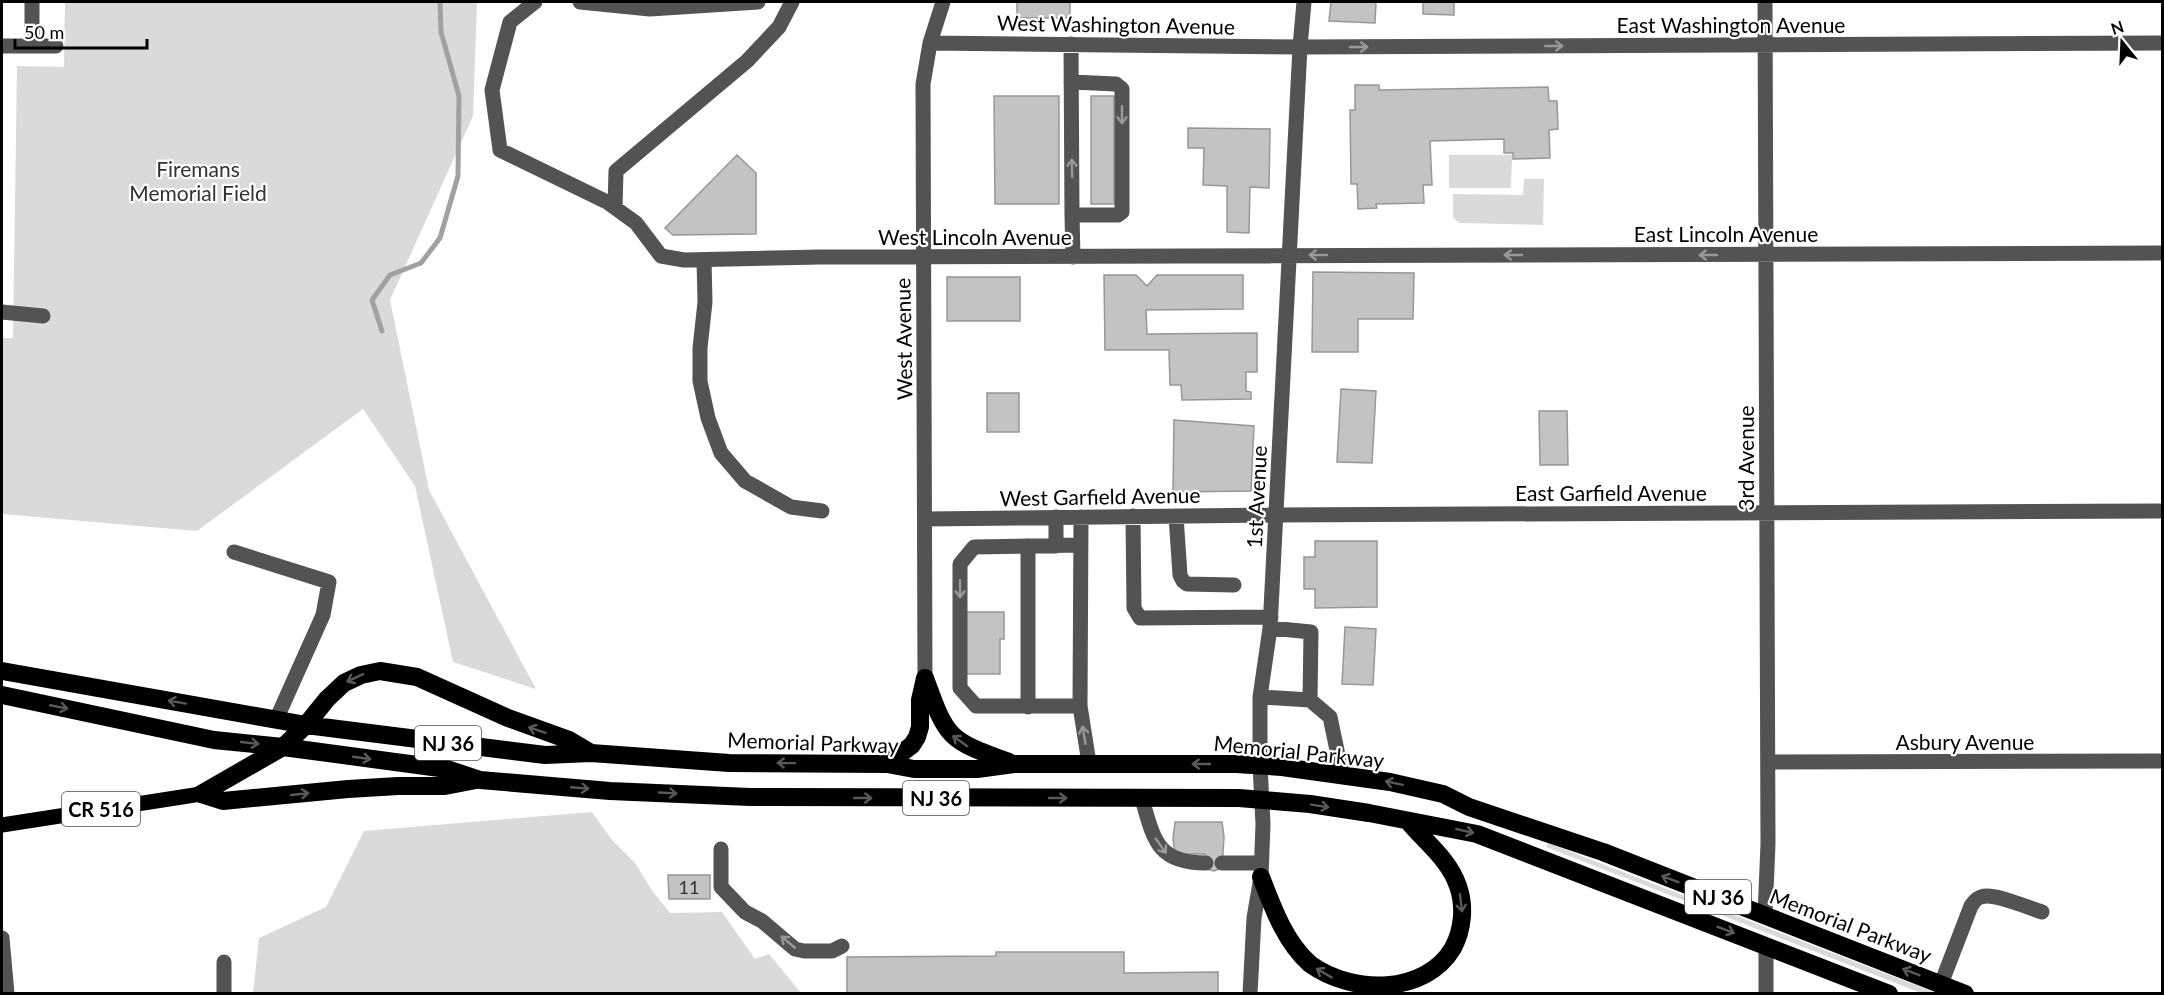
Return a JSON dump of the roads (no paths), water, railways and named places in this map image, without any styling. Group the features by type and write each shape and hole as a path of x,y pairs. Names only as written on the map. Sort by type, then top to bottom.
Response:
{"highway":[{"name":"NJ 36","path":"2,670 306,725 546,755 591,753"},
{"path":"201,794 283,747 344,684 361,675 380,671 417,677 508,718 569,740 591,753"},
{"path":"925,678 940,719 955,739 967,747 1014,764"},
{"path":"887,764 912,745 917,737 920,727 920,700 925,678"},
{"name":"NJ 36","path":"2,695 214,740 447,769 480,780 610,791 750,798 1262,799 1310,804 1440,825 1477,834 1888,993"},
{"name":"Memorial Parkway","path":"591,753 729,763 887,764 914,769 977,769 1014,764 1089,763 1260,765 1390,782 1443,794 1469,807 1603,852 1965,993"},
{"path":"201,794 223,801 348,789 445,786 480,780"},
{"path":"1261,870 1288,938 1312,966 1328,976 1361,988 1378,991 1410,986 1425,978 1448,957 1462,926 1462,906 1458,886 1451,870 1408,821"}],"main road":[{"name":"CR 516","path":"2,825 201,794"}],"street":[{"path":"32,2 32,46"},
{"path":"535,2 510,22 492,90 500,150 615,207 616,171 747,61 779,27 792,2"},
{"path":"580,2 650,9 758,2"},
{"name":"West Avenue","path":"925,678 923,84 930,43 943,2"},
{"name":"1st Avenue","path":"1250,993 1254,918 1261,870 1260,697 1271,622 1304,2"},
{"name":"3rd Avenue","path":"1765,2 1768,762 1765,915"},
{"name":"West Washington Avenue","path":"930,43 1300,47"},
{"name":"East Washington Avenue","path":"1300,47 2163,43"},
{"path":"1071,44 1072,257"},
{"path":"2,46 56,46"},
{"path":"1071,82 1116,84 1122,89 1122,212 1113,216 1072,215"},
{"name":"West Lincoln Avenue","path":"615,207 636,223 661,256 684,260 1290,255"},
{"name":"East Lincoln Avenue","path":"1290,255 2163,253"},
{"path":"704,260 705,302 700,348 700,381 708,417 721,453 745,481 791,507 822,512"},
{"path":"2,312 43,316"},
{"name":"East Garfield Avenue","path":"1276,515 2163,511"},
{"name":"West Garfield Avenue","path":"925,519 1276,515"},
{"path":"1133,516 1134,608 1140,618 1271,622 1311,632 1310,700"},
{"path":"1176,516 1180,575 1183,581 1187,584 1234,585"},
{"path":"1056,517 1056,546"},
{"path":"1081,517 1080,706 1089,763"},
{"path":"1080,545 974,547 960,564 960,688 976,705 1080,706"},
{"path":"1028,546 1028,707"},
{"path":"234,552 329,582 324,615 276,720"},
{"path":"1260,697 1310,700 1330,717 1342,774"},
{"name":"Asbury Avenue","path":"1768,762 2163,761"},
{"path":"1142,799 1155,838 1167,854 1173,859 1184,862 1206,863"},
{"path":"721,849 721,887 745,912 762,921 795,949 832,951 842,946"},
{"path":"1222,863 1261,870"},
{"path":"1941,984 1975,900 1984,896 1993,896 2042,912"},
{"path":"2,938 8,993"},
{"path":"1766,946 1766,993"},
{"path":"224,962 224,993"}],"waterway":[{"path":"382,331 372,300 390,275 421,263 440,238 458,176 459,96 441,32 440,2"}],"park label":[{"name":"Firemans Memorial Field","path":"198,180"}]}
